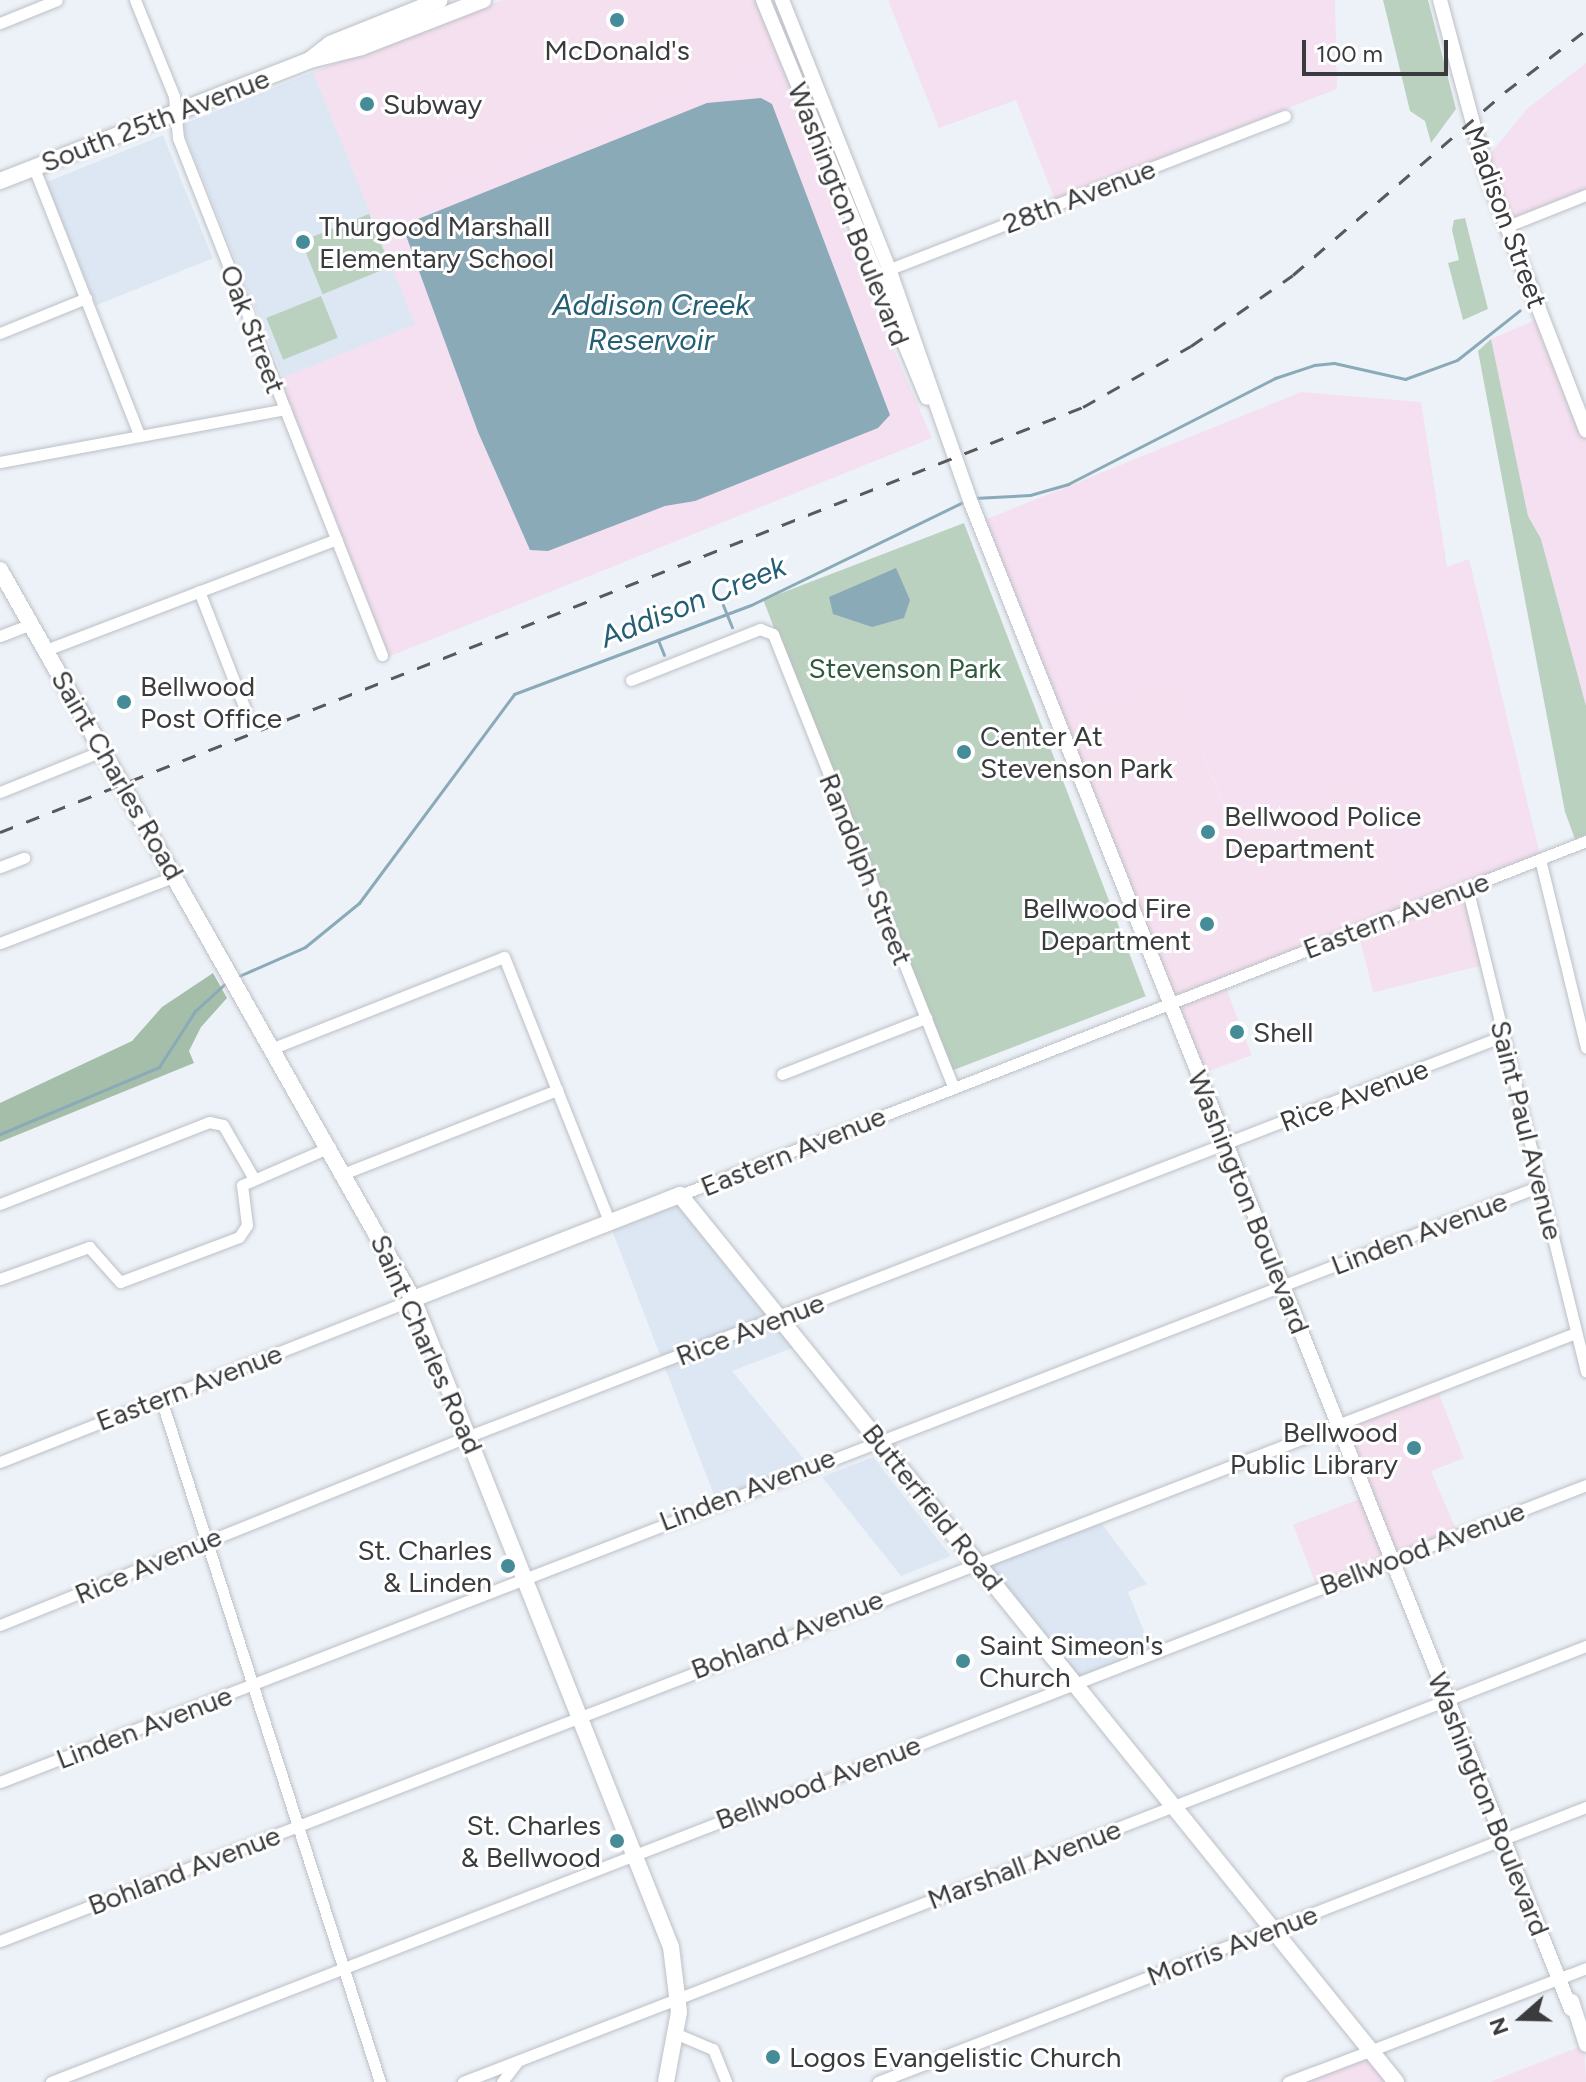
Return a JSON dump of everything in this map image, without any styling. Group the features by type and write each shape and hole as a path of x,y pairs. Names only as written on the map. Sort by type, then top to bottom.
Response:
{"main road":[{"name":"South 25th Avenue","path":"310,60 330,44 440,0"},
{"name":"South 25th Avenue","path":"0,181 454,5 483,0"},
{"name":"Saint Charles Road","path":"0,570 345,1173 413,1299 671,1947 678,1998 677,2034 666,2082"},
{"name":"Eastern Avenue","path":"413,1299 680,1195"},
{"name":"Butterfield Road","path":"680,1195 1396,2082"}],"street":[{"path":"0,23 57,0"},
{"name":"Oak Street","path":"135,0 176,112 178,138 382,655"},
{"name":"Washington Boulevard","path":"763,0 873,275 941,425"},
{"name":"Washington Boulevard","path":"782,0 889,269 965,489 1586,2045"},
{"name":"Madison Street","path":"1440,0 1505,227 1586,430"},
{"name":"28th Avenue","path":"873,275 1285,116"},
{"path":"34,168 139,434"},
{"path":"1505,227 1586,195"},
{"path":"0,333 86,298"},
{"path":"0,462 285,409"},
{"path":"46,650 336,539"},
{"path":"199,591 245,709"},
{"path":"0,636 31,624"},
{"name":"Randolph Street","path":"631,680 760,629 773,634 953,1087"},
{"path":"0,792 104,750"},
{"name":"Eastern Avenue","path":"680,1195 1586,841"},
{"path":"0,867 24,858"},
{"path":"1540,859 1586,1047"},
{"path":"0,943 175,876"},
{"name":"Saint Paul Avenue","path":"1467,887 1586,1372"},
{"path":"273,1048 504,957 610,1223"},
{"path":"782,1074 926,1018"},
{"name":"Rice Avenue","path":"0,1625 194,1550 206,1540 469,1436 1503,1036"},
{"path":"345,1173 557,1090"},
{"path":"0,1204 209,1122 223,1125 254,1179"},
{"path":"0,1279 89,1247 120,1282 239,1237 247,1225 239,1191 254,1179 330,1147"},
{"name":"Linden Avenue","path":"0,1782 525,1576 1540,1186"},
{"name":"Eastern Avenue","path":"0,1462 413,1299"},
{"name":"Bohland Avenue","path":"0,1941 1576,1333"},
{"path":"161,1399 380,2082"},
{"name":"Bellwood Avenue","path":"51,2082 1586,1485"},
{"name":"Marshall Avenue","path":"463,2082 1586,1646"},
{"name":"Morris Avenue","path":"878,2082 1586,1807"},
{"path":"1288,2082 1586,1968"},
{"path":"677,2034 713,2049 726,2082"},
{"path":"502,2082 518,2061"}],"shaded area":[{"path":"503,0 756,0 778,54 370,216 313,72"},
{"path":"888,0 1335,0 1337,89 1055,200 1016,100 939,128"},
{"name":"Addison Creek Reservoir","path":"778,54 869,293 932,438 388,657 279,378 412,325 370,216"},
{"path":"1586,63 1586,191 1507,222 1485,160 1527,109"},
{"name":"Thurgood Marshall Elementary School","path":"313,72 415,324 283,377 181,125"},
{"path":"163,135 213,258 96,306 46,182"},
{"path":"1538,319 1586,438 1586,706 1541,539 1528,516 1491,339"},
{"path":"1301,392 1421,402 1447,567 1469,559 1540,855 1412,905 1362,780 1234,828 1172,680 1060,723 982,521"},
{"path":"1172,680 1233,827 1362,780 1412,905 1169,1000 1060,723"},
{"path":"1466,889 1485,965 1373,993 1354,917"},
{"path":"1224,983 1252,1055 1197,1076 1170,1004"},
{"path":"680,1197 800,1345 732,1371 808,1464 717,1503 610,1225"},
{"path":"1436,1386 1464,1458 1431,1471 1457,1532 1392,1558 1340,1425"},
{"path":"873,1457 951,1556 901,1576 822,1477"},
{"path":"1365,1497 1389,1559 1317,1586 1293,1525"},
{"path":"1098,1519 1147,1584 1128,1592 1152,1651 1075,1682 979,1561"},
{"path":"1584,2045 1586,2082 1490,2082"},
{"path":"1369,2052 1394,2082 1310,2082 1306,2076"}],"green space":[{"path":"1383,0 1428,0 1456,109 1431,143 1425,121 1410,111"},
{"path":"369,214 390,267 323,294 301,241"},
{"path":"1465,218 1488,309 1463,320 1448,263 1459,260 1452,230 1454,220"},
{"path":"321,296 338,338 283,360 266,318"},
{"path":"1491,339 1528,516 1541,539 1586,706 1586,835 1575,839 1565,812 1478,351"},
{"name":"Stevenson Park","path":"964,523 1146,996 945,1073 763,600"},
{"path":"213,973 227,998 201,1027 189,1051 194,1063 0,1142 0,1103 132,1041 162,1007"}],"water":[{"name":"Addison Creek Reservoir","path":"761,98 772,104 890,415 878,428 695,501 665,506 548,551 530,550 478,432 404,230 413,221 707,103"},
{"path":"896,568 910,600 904,618 872,627 833,614 829,597"}],"waterway":[{"name":"Addison Creek","path":"974,498 1030,495 1068,484 1275,378 1314,365 1334,363 1405,379 1457,360 1520,310"},
{"name":"Addison Creek","path":"239,976 305,947 359,903 514,694 751,605 967,500"},
{"name":"Addison Creek","path":"723,605 732,627"},
{"path":"658,640 664,655"},
{"name":"Addison Creek","path":"0,1134 159,1067 195,1011 228,981"}],"railway":[{"path":"0,832 1083,407 1191,346 1293,275 1505,92 1586,30"}],"place":[{"name":"McDonald's","path":"617,20"},
{"name":"Subway","path":"367,104"},
{"name":"Thurgood Marshall Elementary School","path":"303,242"},
{"name":"Bellwood Post Office","path":"124,702"},
{"name":"Center At Stevenson Park","path":"964,752"},
{"name":"Bellwood Police Department","path":"1208,832"},
{"name":"Bellwood Fire Department","path":"1207,924"},
{"name":"Shell","path":"1237,1032"},
{"name":"Bellwood Public Library","path":"1414,1448"},
{"name":"St. Charles & Linden","path":"508,1566"},
{"name":"Saint Simeon's Church","path":"963,1661"},
{"name":"St. Charles & Bellwood","path":"617,1841"},
{"name":"Logos Evangelistic Church","path":"773,2057"}]}
